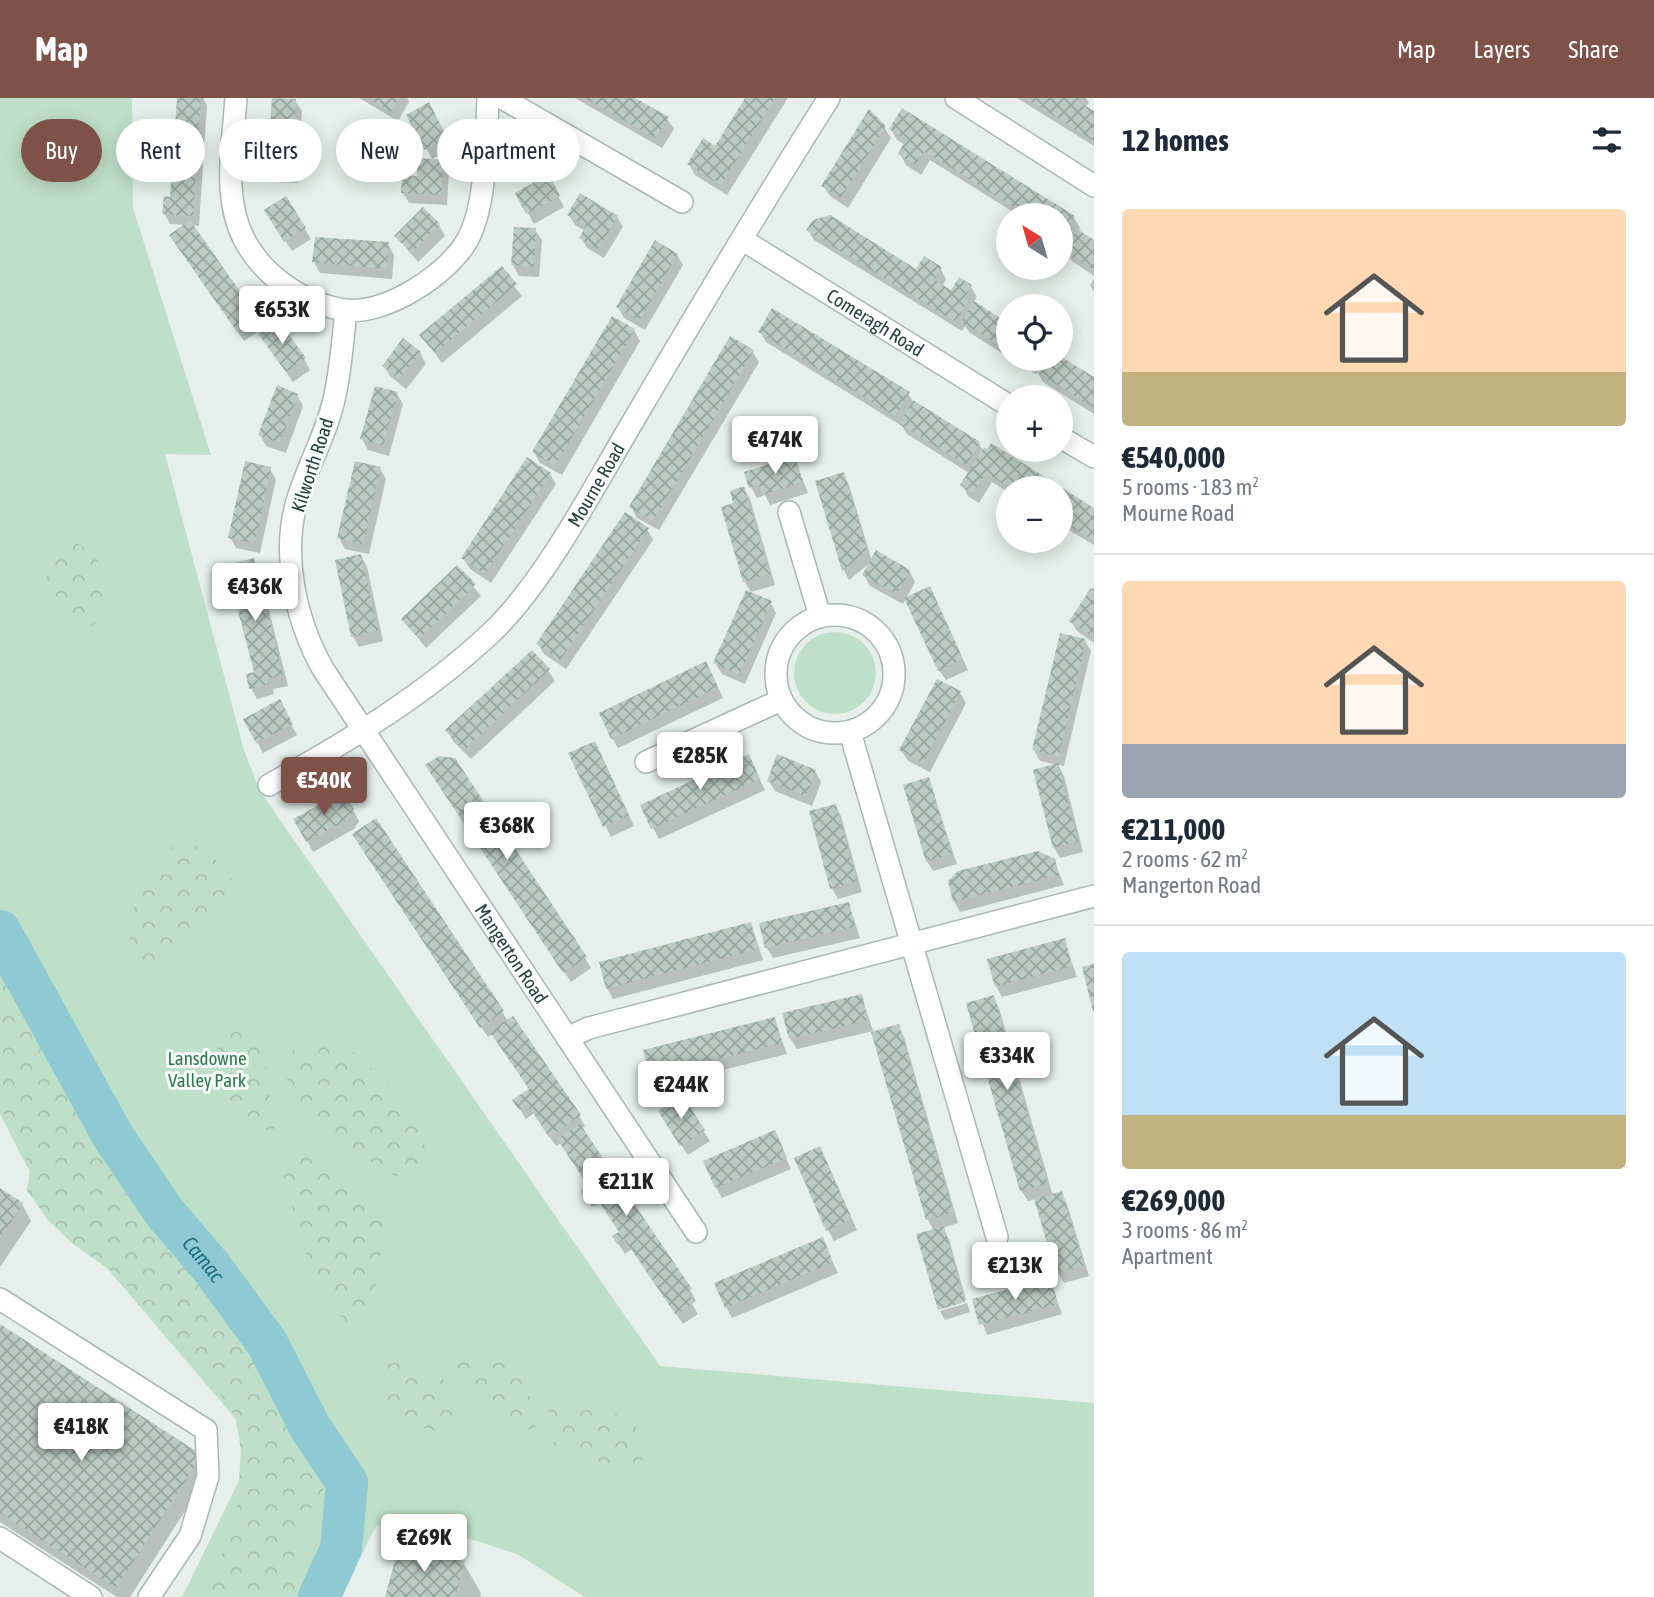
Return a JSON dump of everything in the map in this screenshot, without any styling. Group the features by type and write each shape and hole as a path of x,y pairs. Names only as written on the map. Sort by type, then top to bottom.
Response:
{"street":[{"path":"236,98 230,192 242,237 257,261 298,294 346,310 387,302 426,284 442,271 463,247 476,221 488,98"},
{"path":"502,98 682,202"},
{"name":"Mourne Road","path":"269,785 328,752 444,672 504,618 542,568 596,483 829,98"},
{"path":"956,98 1094,186"},
{"name":"Comeragh Road","path":"743,240 996,398"},
{"name":"Kilworth Road","path":"346,310 335,396 321,441 298,496 292,530 292,565 297,605 307,640 362,729"},
{"path":"1073,445 1094,457"},
{"path":"789,512 820,616"},
{"path":"820,616 848,616 874,629 890,652 894,681 884,707 863,727 836,734 809,728 798,721 780,700 775,674 781,649 797,628 820,616"},
{"path":"646,762 780,700"},
{"name":"Mangerton Road","path":"362,729 696,1232"},
{"path":"850,732 997,1237"},
{"path":"567,1038 589,1028 1094,896"},
{"path":"0,1299 206,1430 208,1476 190,1536 149,1597"},
{"path":"0,1538 91,1597"}],"green space":[{"name":"Lansdowne Valley Park","path":"0,98 132,98 132,119 116,119 116,182 133,182 133,208 211,455 165,454 244,750 260,791 660,1366 1094,1403 1094,1597 585,1597 517,1554 401,1517 376,1526 340,1597 182,1597 257,1444 61,1214 26,1165 0,1114"},
{"path":"69,538 93,553 105,572 101,588 113,604 89,629 55,595 46,593 49,570"},
{"path":"835,632 851,635 864,644 873,657 876,673 873,689 864,702 851,711 835,714 819,711 806,702 797,689 794,673 797,657 806,644 819,635"},
{"path":"176,841 206,848 232,880 204,929 178,956 163,965 145,969 126,968 136,892"},
{"path":"0,958 30,1001 93,1139 117,1173 225,1299 253,1338 321,1460 324,1488 318,1503 306,1512 294,1557 293,1575 302,1597 207,1597 237,1510 241,1449 235,1416 207,1375 167,1334 120,1277 73,1244 48,1220 27,1191 30,1168 0,1106"},
{"path":"227,1028 262,1038 275,1134 243,1120 223,1102 215,1036"},
{"path":"341,1040 394,1090 416,1118 425,1152 421,1179 395,1176 365,1158 296,1103 278,1057 312,1043"},
{"path":"302,1144 385,1222 371,1319 346,1323 315,1285 280,1165"},
{"path":"482,1350 509,1366 523,1380 536,1430 506,1426 466,1390 450,1364"},
{"path":"398,1353 455,1387 461,1413 443,1434 404,1418 389,1402 381,1378 380,1361"},
{"path":"584,1398 631,1422 651,1442 635,1475 554,1445 548,1409"}],"building":[{"path":"177,98 201,98 200,119 176,119"},
{"path":"272,98 296,99 295,119 271,119"},
{"path":"369,98 399,98 391,112"},
{"path":"585,98 635,98 669,117 655,138"},
{"path":"745,98 775,98 721,185 687,164 703,138 715,146"},
{"path":"1026,98 1079,98 1077,101 1094,111 1094,141"},
{"path":"429,102 438,119 437,143 424,150 423,119 408,119 406,115"},
{"path":"902,108 1054,203 1008,203 924,151 915,165 898,154 906,140 889,129"},
{"path":"869,109 886,126 841,198 821,186"},
{"path":"423,158 437,159 437,182 442,182 441,195 401,193 402,182 423,182"},
{"path":"171,182 195,182 193,216 162,214 164,196 170,197"},
{"path":"535,182 553,182 560,196 526,214 515,193"},
{"path":"580,193 618,216 598,249 579,238 586,226 567,215"},
{"path":"286,196 306,228 284,242 264,210"},
{"path":"423,207 440,224 412,253 394,236"},
{"path":"830,215 916,269 924,256 942,267 934,280 951,290 959,277 972,285 964,298 968,301 956,322 806,230 813,220"},
{"path":"190,220 258,317 237,332 169,235"},
{"path":"514,227 536,228 534,267 511,265"},
{"path":"1077,229 1094,240 1094,270 1073,257 1073,235"},
{"path":"315,237 389,242 387,269 312,262"},
{"path":"655,240 678,254 639,321 616,307"},
{"path":"502,266 517,284 435,353 419,335"},
{"path":"974,301 996,315 996,344 961,322"},
{"path":"772,308 910,392 895,416 758,332"},
{"path":"612,316 635,329 555,466 532,452"},
{"path":"278,320 306,358 286,372 258,334"},
{"path":"730,336 754,350 653,521 629,507"},
{"path":"403,338 421,352 399,379 382,366"},
{"path":"1073,364 1094,377 1094,408 1073,395 1073,385 1057,385 1035,371 1073,371"},
{"path":"277,385 298,394 280,443 258,435"},
{"path":"375,386 398,392 383,446 360,439"},
{"path":"913,400 980,442 966,465 899,424"},
{"path":"991,443 996,446 996,462 1021,462 1043,476 996,476 996,479 986,473 973,493 960,485 984,447 987,449"},
{"path":"795,456 803,482 762,495 759,485 749,488 744,472"},
{"path":"527,457 551,473 485,574 461,558"},
{"path":"245,461 271,467 255,543 228,538"},
{"path":"355,461 381,467 363,545 337,538"},
{"path":"844,472 867,550 842,571 815,481"},
{"path":"744,486 770,574 743,582 721,507 733,503 730,491"},
{"path":"1073,495 1094,508 1094,541 1073,528"},
{"path":"625,512 649,528 560,660 536,644"},
{"path":"876,550 910,570 897,594 862,575"},
{"path":"361,554 378,631 351,637 335,560"},
{"path":"254,558 283,675 268,679 269,684 249,689 246,674 254,672 226,565"},
{"path":"457,565 476,584 419,639 401,619"},
{"path":"930,586 963,659 938,671 904,598"},
{"path":"1091,588 1094,589 1094,631 1091,636 1069,621"},
{"path":"746,590 772,601 739,675 713,663"},
{"path":"1060,633 1086,639 1059,757 1032,750"},
{"path":"532,650 550,669 464,750 445,730"},
{"path":"706,661 718,687 611,739 599,713"},
{"path":"937,679 961,691 923,763 899,750"},
{"path":"280,699 293,724 256,743 243,719"},
{"path":"595,741 629,815 603,827 568,753"},
{"path":"749,754 760,779 651,829 640,805"},
{"path":"777,754 816,770 806,796 767,781"},
{"path":"439,756 455,758 587,957 563,973 425,765"},
{"path":"1058,763 1078,842 1053,848 1033,770"},
{"path":"929,777 952,853 926,862 903,785"},
{"path":"343,792 354,809 348,819 306,842 293,819"},
{"path":"836,804 857,881 830,889 809,811"},
{"path":"376,818 504,1011 480,1028 352,834"},
{"path":"1038,851 1055,859 1059,875 953,902 948,881 958,871"},
{"path":"849,902 855,927 765,948 759,923"},
{"path":"751,922 758,949 606,989 599,962"},
{"path":"1065,938 1072,966 995,987 987,959"},
{"path":"1094,964 1094,1011 1093,1011 1082,967"},
{"path":"862,994 868,1020 789,1039 782,1013"},
{"path":"994,995 1047,1183 1020,1191 966,1003"},
{"path":"513,1016 581,1115 549,1137 527,1104 519,1110 512,1100 529,1089 490,1032"},
{"path":"775,1017 782,1043 668,1072 667,1069 649,1073 643,1050"},
{"path":"899,1024 953,1212 926,1220 871,1032"},
{"path":"682,1095 705,1130 680,1146 658,1111"},
{"path":"580,1124 692,1289 687,1293 694,1302 676,1315 624,1239 617,1244 612,1236 619,1232 593,1193 585,1198 581,1191 588,1186 557,1139"},
{"path":"775,1130 787,1158 715,1188 703,1161"},
{"path":"820,1146 852,1219 826,1231 794,1158"},
{"path":"0,1188 23,1203 0,1238"},
{"path":"1062,1191 1084,1265 1056,1273 1034,1199"},
{"path":"944,1226 965,1302 938,1310 916,1234"},
{"path":"823,1237 833,1262 725,1308 714,1283"},
{"path":"1051,1278 1058,1304 979,1325 972,1299"},
{"path":"0,1324 202,1455 116,1588 0,1513"},
{"path":"400,1542 465,1561 455,1597 385,1597"}],"waterway":[{"name":"Camac","path":"0,931 114,1138 165,1213 212,1268 267,1343 311,1429 347,1483 341,1549 319,1597"}]}
